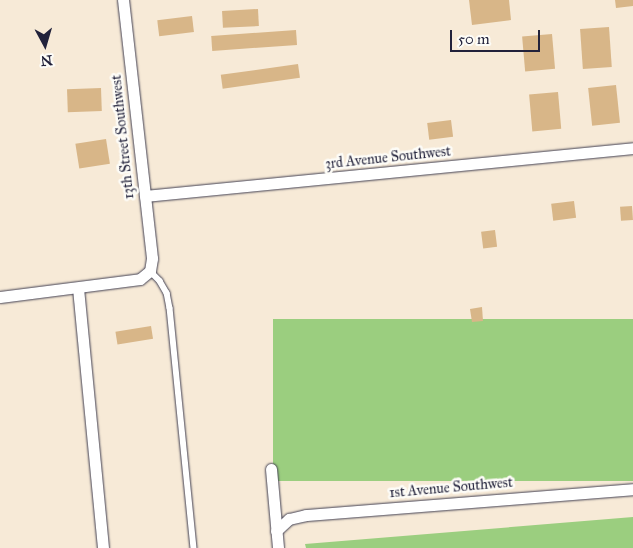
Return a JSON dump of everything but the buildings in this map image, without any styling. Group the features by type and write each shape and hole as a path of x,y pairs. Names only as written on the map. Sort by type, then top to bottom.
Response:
{"street":[{"name":"13th Street Southwest","path":"123,0 152,258 150,271"},
{"name":"3rd Avenue Southwest","path":"145,196 633,148"},
{"path":"0,297 78,288 140,278 150,271"},
{"path":"78,288 103,548"},
{"path":"271,469 278,548"},
{"name":"1st Avenue Southwest","path":"276,530 289,519 306,515 633,488"}],"lane":[{"path":"150,271 160,281 167,293 170,308 194,548"}],"green space":[{"path":"273,319 633,319 633,481 273,481"},
{"path":"633,517 633,548 306,548 305,544"}]}
